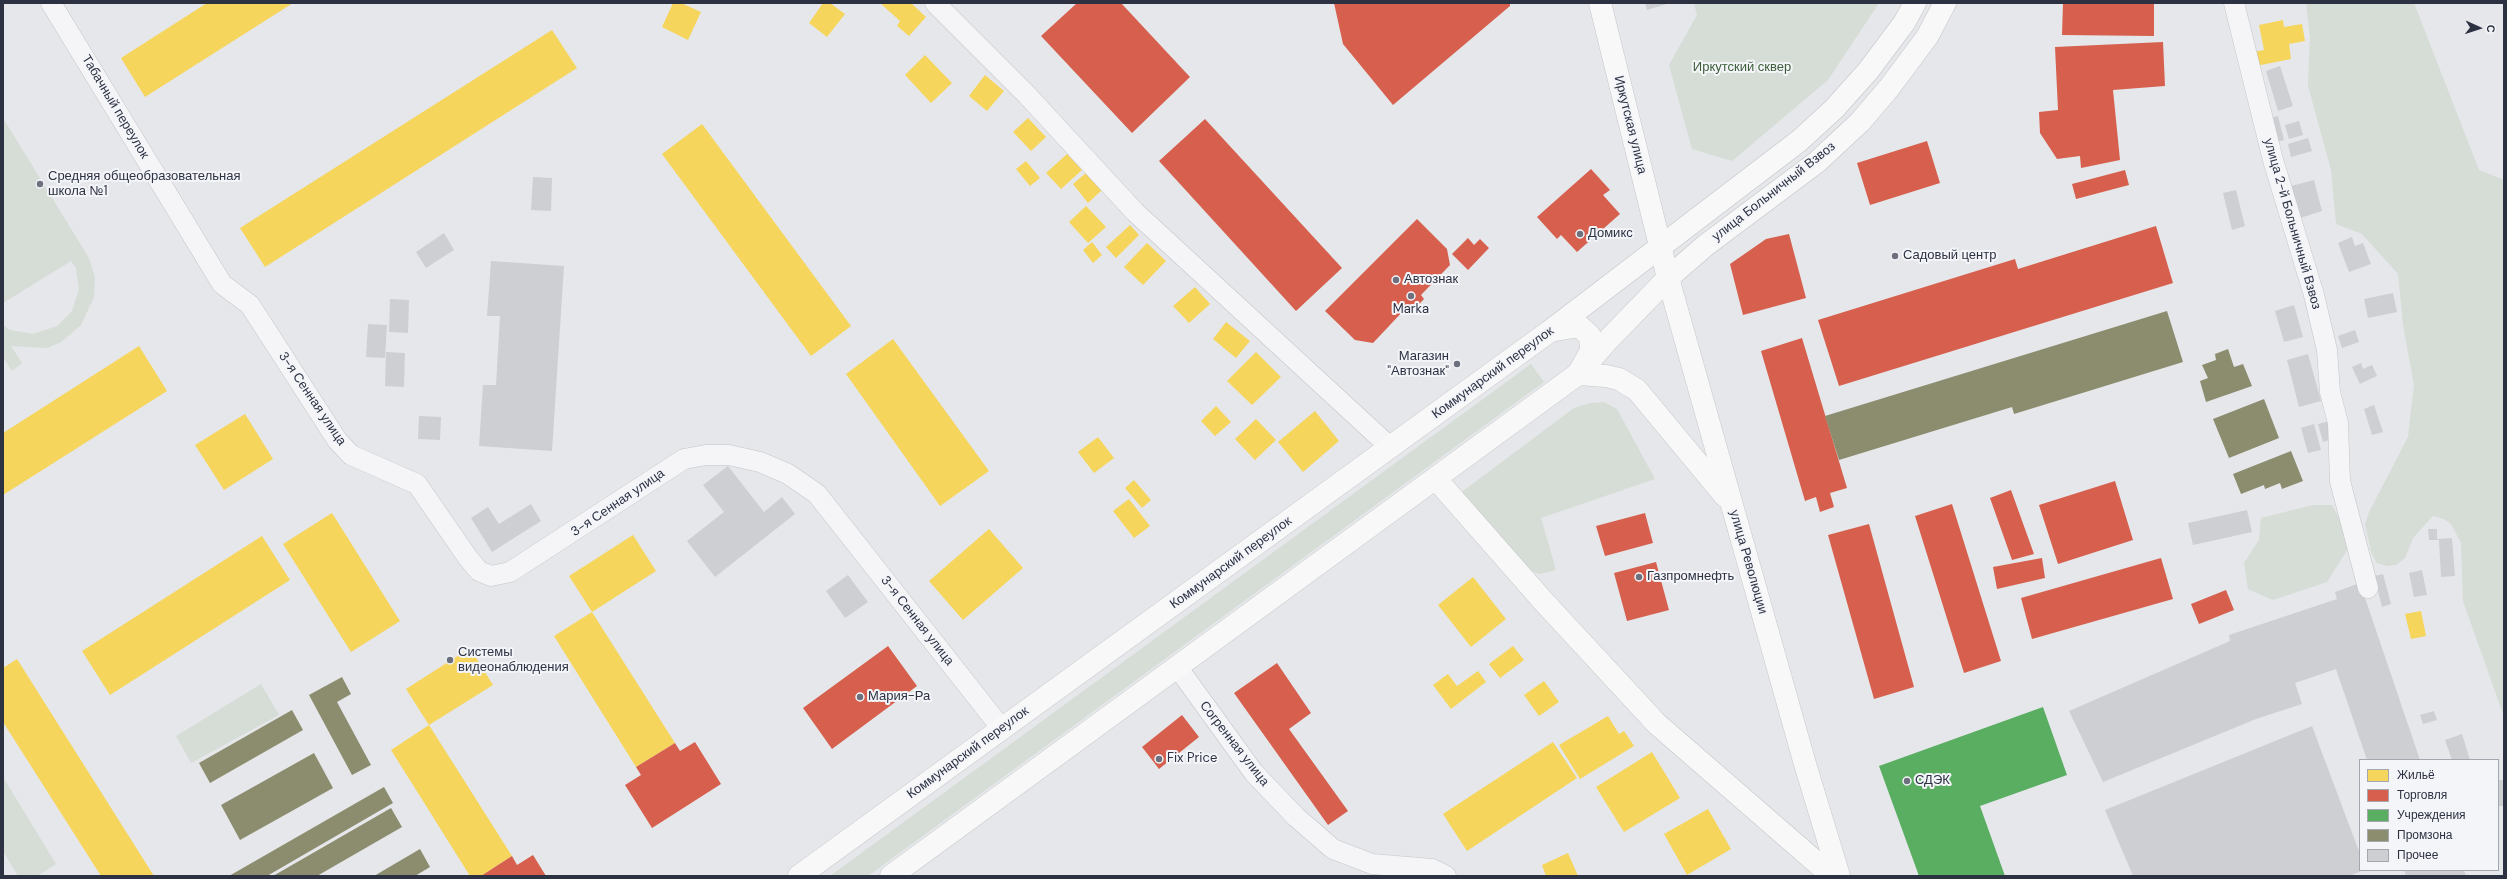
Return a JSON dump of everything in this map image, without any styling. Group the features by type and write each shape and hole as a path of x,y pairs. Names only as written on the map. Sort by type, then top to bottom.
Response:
{"main road":[{"name":"Иркутская улица","path":"1600,3 1661,246"},
{"name":"улица Больничный Взвоз","path":"1661,246 1800,141 1834,109 1873,65 1904,23 1915,3"},
{"name":"улица Больничный Взвоз","path":"1668,278 1706,245 1817,162 1860,122 1889,88 1927,37 1945,3"},
{"name":"Коммунарский переулок","path":"799,876 1550,331 1661,246"},
{"name":"улица Революции","path":"1661,246 1668,278 1731,503 1839,876"},
{"path":"891,876 1178,668 1578,374 1609,339 1668,278"},
{"path":"1550,331 1579,326 1590,336 1591,351 1578,374"},
{"path":"1578,374 1606,376 1619,379 1637,390 1731,503"},
{"path":"1436,478 1544,602 1658,724 1832,876"}],"street":[{"name":"Табачный переулок","path":"52,3 222,284 250,305"},
{"path":"935,3 1027,95 1135,212 1390,447"},
{"name":"улица 2-й Больничный Взвоз","path":"2234,3 2273,160 2314,295 2327,350 2330,392 2338,422 2340,481 2354,542 2368,588"},
{"name":"3-я Сенная улица","path":"250,305 336,440 351,455 417,484 468,558 479,571 491,576 510,572 684,459 706,455 729,455 760,462 788,474 817,494 1002,729"},
{"name":"Согренная улица","path":"1178,668 1254,773 1296,817 1333,850 1372,864 1432,869 1446,876"}],"green space":[{"name":"Иркутский сквер","path":"1694,3 1879,3 1828,80 1732,161 1692,149 1669,65 1697,15"},
{"path":"2306,3 2414,3 2479,170 2504,180 2504,717 2463,601 2461,543 2451,524 2444,519 2433,516 2413,538 2405,558 2396,565 2387,566 2377,563 2371,552 2365,524 2369,512 2408,437 2414,385 2403,325 2398,274 2362,234 2336,224 2331,170 2308,86 2310,37"},
{"path":"3,118 89,258 95,278 94,297 81,325 61,342 47,348 11,346 22,363 12,371 3,357 3,325 10,330 33,334 57,326 72,311 79,289 76,268 71,261 3,303"},
{"path":"1531,364 1544,382 868,876 830,876"},
{"path":"1604,402 1617,409 1655,479 1541,518 1556,570 1539,574 1525,568 1459,494 1574,408 1590,403"},
{"path":"2313,505 2332,505 2340,520 2349,547 2327,582 2273,600 2248,589 2244,563 2259,540 2261,518"},
{"path":"261,684 279,715 191,763 176,736"},
{"path":"3,777 56,864 37,876 18,876 3,851"}],"building: Жильё":[{"path":"207,3 293,3 145,97 121,58"},
{"path":"673,3 681,3 701,12 688,40 662,27"},
{"path":"823,3 830,3 845,14 827,37 809,23"},
{"path":"880,3 911,3 926,17 909,36 897,26 900,21"},
{"path":"2283,20 2284,27 2302,24 2305,41 2289,44 2291,59 2256,66 2253,52 2264,50 2259,25"},
{"path":"552,30 577,68 265,267 240,228"},
{"path":"925,55 952,83 931,103 905,75"},
{"path":"985,75 1004,91 987,111 969,96"},
{"path":"1028,118 1046,137 1031,151 1013,132"},
{"path":"702,124 851,326 811,356 662,154"},
{"path":"1067,154 1082,170 1061,189 1046,173"},
{"path":"1026,161 1040,178 1030,186 1016,169"},
{"path":"1087,172 1102,190 1088,203 1073,184"},
{"path":"1086,206 1106,227 1088,243 1069,222"},
{"path":"1130,225 1139,235 1116,258 1106,247"},
{"path":"1092,242 1102,255 1093,263 1083,250"},
{"path":"1147,243 1166,261 1143,285 1124,267"},
{"path":"1195,287 1210,304 1189,323 1173,306"},
{"path":"1226,322 1250,341 1236,358 1213,339"},
{"path":"893,339 989,471 940,506 846,374"},
{"path":"139,346 167,391 3,495 3,433"},
{"path":"1256,352 1281,377 1252,405 1227,381"},
{"path":"1216,406 1231,422 1215,436 1201,421"},
{"path":"1315,411 1339,441 1303,472 1278,442"},
{"path":"245,414 273,459 224,490 195,445"},
{"path":"1256,419 1276,440 1255,460 1235,439"},
{"path":"1098,437 1114,458 1094,473 1078,452"},
{"path":"1134,480 1151,500 1142,508 1125,488"},
{"path":"1129,499 1150,526 1134,538 1113,511"},
{"path":"332,513 400,621 351,652 283,544"},
{"path":"989,529 1023,568 963,620 929,581"},
{"path":"633,535 656,571 592,612 569,576"},
{"path":"262,536 290,580 110,695 82,651"},
{"path":"1473,577 1506,619 1471,647 1438,605"},
{"path":"2421,611 2426,636 2411,639 2405,614"},
{"path":"592,612 675,743 636,767 554,636"},
{"path":"1513,646 1524,660 1500,678 1489,664"},
{"path":"470,648 493,685 429,725 406,689"},
{"path":"17,659 154,876 101,876 3,722 3,668"},
{"path":"1478,671 1486,682 1451,709 1433,685 1448,674 1457,686"},
{"path":"1544,681 1559,702 1539,716 1524,695"},
{"path":"1608,716 1619,734 1624,731 1634,746 1580,779 1559,745"},
{"path":"429,725 512,856 481,876 470,876 391,750"},
{"path":"1553,742 1577,778 1467,851 1443,814"},
{"path":"1652,752 1680,798 1624,832 1596,787"},
{"path":"1708,809 1731,849 1687,875 1664,834"},
{"path":"1568,853 1578,876 1546,876 1542,865"}],"building: Торговля":[{"path":"1077,3 1121,3 1190,77 1132,133 1041,36"},
{"path":"1334,3 1510,3 1510,6 1393,105 1343,44"},
{"path":"2063,3 2154,3 2154,36 2062,35"},
{"path":"2163,42 2165,86 2113,90 2120,160 2081,168 2080,156 2057,159 2040,133 2039,112 2058,110 2055,47"},
{"path":"1205,119 1342,268 1296,311 1159,161"},
{"path":"1927,141 1940,183 1870,205 1857,163"},
{"path":"1591,169 1610,190 1603,195 1620,214 1577,252 1561,235 1557,239 1537,217"},
{"path":"2125,170 2129,185 2076,199 2072,184"},
{"name":"Автознак","path":"1417,219 1447,249 1450,265 1421,295 1424,299 1411,313 1406,308 1373,343 1355,340 1325,311"},
{"path":"2156,226 2173,283 1839,386 1818,320 2015,259 2018,269"},
{"path":"1789,234 1806,298 1743,315 1730,264 1766,239"},
{"path":"1468,238 1474,245 1480,239 1489,248 1468,270 1452,254"},
{"path":"1802,338 1847,488 1830,493 1834,507 1820,512 1816,497 1805,501 1761,351"},
{"path":"2115,481 2133,540 2058,564 2039,505"},
{"path":"2011,490 2034,554 2012,560 1990,498"},
{"path":"1952,504 2001,661 1964,673 1915,516"},
{"path":"1645,513 1653,543 1605,556 1596,526"},
{"path":"1869,524 1914,687 1874,699 1828,535"},
{"path":"2042,558 2045,578 1997,589 1993,567"},
{"path":"2161,558 2173,599 2032,639 2021,598"},
{"path":"1656,562 1669,610 1627,621 1614,573"},
{"path":"2226,590 2234,610 2199,624 2191,604"},
{"name":"Мария-Ра","path":"888,646 917,686 832,749 803,708"},
{"path":"1277,663 1311,713 1289,729 1348,811 1328,825 1234,693"},
{"path":"1182,715 1199,737 1159,769 1142,747"},
{"path":"695,742 721,784 652,828 625,785 641,775 636,767 675,743 680,751"},
{"path":"533,855 546,876 481,876 512,856 517,865"}],"building: Учреждения":[{"path":"2043,707 2067,775 1980,806 2005,876 1919,876 1879,766"}],"building: Промзона":[{"path":"2167,311 2183,362 2014,414 2012,407 1839,460 1825,416"},
{"path":"2228,349 2234,367 2243,364 2252,386 2206,402 2200,381 2208,378 2202,365 2216,360 2215,354"},
{"path":"2264,399 2279,438 2229,458 2213,419"},
{"path":"2291,451 2303,481 2282,489 2280,483 2265,489 2264,485 2241,494 2233,474"},
{"path":"342,677 351,694 337,702 371,765 352,775 309,695"},
{"path":"292,710 303,730 210,783 199,763"},
{"path":"314,753 333,788 240,840 221,805"},
{"path":"384,787 393,803 267,876 229,876"},
{"path":"391,808 402,827 317,876 273,876"},
{"path":"420,849 430,867 415,876 374,876"}],"building: Прочее":[{"path":"1645,3 1670,3 1647,10"},
{"path":"2280,66 2293,106 2278,111 2266,71"},
{"path":"2278,116 2284,140 2273,143 2267,119"},
{"path":"2299,121 2303,135 2289,139 2285,125"},
{"path":"2308,138 2312,151 2291,157 2288,144"},
{"path":"533,177 552,178 551,211 531,210"},
{"path":"2314,180 2322,211 2300,218 2291,186"},
{"path":"2236,190 2245,226 2232,230 2223,193"},
{"path":"444,233 454,250 426,268 416,252"},
{"path":"2352,237 2355,246 2363,243 2371,264 2349,272 2338,243"},
{"path":"491,261 564,266 552,451 479,446 483,385 496,385 500,316 487,316"},
{"path":"2393,293 2397,312 2368,318 2364,299"},
{"path":"390,299 409,300 408,333 389,332"},
{"path":"2294,305 2303,337 2284,342 2275,311"},
{"path":"368,324 387,325 385,358 366,357"},
{"path":"2355,330 2359,342 2342,348 2338,336"},
{"path":"386,352 405,353 404,387 385,386"},
{"path":"2308,354 2321,401 2299,407 2287,360"},
{"path":"2361,363 2363,369 2372,365 2377,376 2360,384 2352,367"},
{"path":"2374,405 2383,432 2372,435 2364,409"},
{"path":"419,416 441,417 440,440 418,439"},
{"path":"2330,421 2335,438 2323,442 2318,424"},
{"path":"2314,424 2321,450 2308,453 2301,428"},
{"path":"728,466 764,512 782,497 795,514 715,577 687,541 724,512 703,485"},
{"path":"531,504 541,521 492,552 471,518 488,507 499,524"},
{"path":"2247,510 2252,532 2193,545 2188,523"},
{"path":"2428,529 2437,529 2437,539 2452,538 2455,576 2441,577 2439,540 2429,540"},
{"path":"2422,570 2427,595 2414,597 2409,573"},
{"path":"2383,574 2391,604 2382,607 2374,576"},
{"path":"848,575 868,602 845,618 826,591"},
{"path":"2360,583 2420,759 2367,759 2336,669 2295,683 2302,704 2256,719 2103,782 2069,711 2230,641 2229,635 2337,599 2335,592"},
{"path":"2434,711 2437,720 2423,724 2420,715"},
{"path":"2312,726 2359,851 2359,871 2362,871 2349,876 2133,876 2105,810"},
{"path":"2462,734 2470,759 2452,759 2445,740"},
{"path":"2499,780 2504,780 2504,806 2499,806"},
{"path":"2404,871 2464,871 2466,876 2406,876"}],"place":[{"name":"Средняя общеобразовательная школа №1","path":"40,184"},
{"name":"Домикс","path":"1580,234"},
{"name":"Садовый центр","path":"1895,256"},
{"name":"Автознак","path":"1396,280"},
{"name":"Marka","path":"1411,296"},
{"name":"Магазин \"Автознак\"","path":"1457,364"},
{"name":"Газпромнефть","path":"1639,577"},
{"name":"Системы видеонаблюдения","path":"450,660"},
{"name":"Мария-Ра","path":"860,697"},
{"name":"Fix Price","path":"1159,759"},
{"name":"СДЭК","path":"1907,781"}]}
